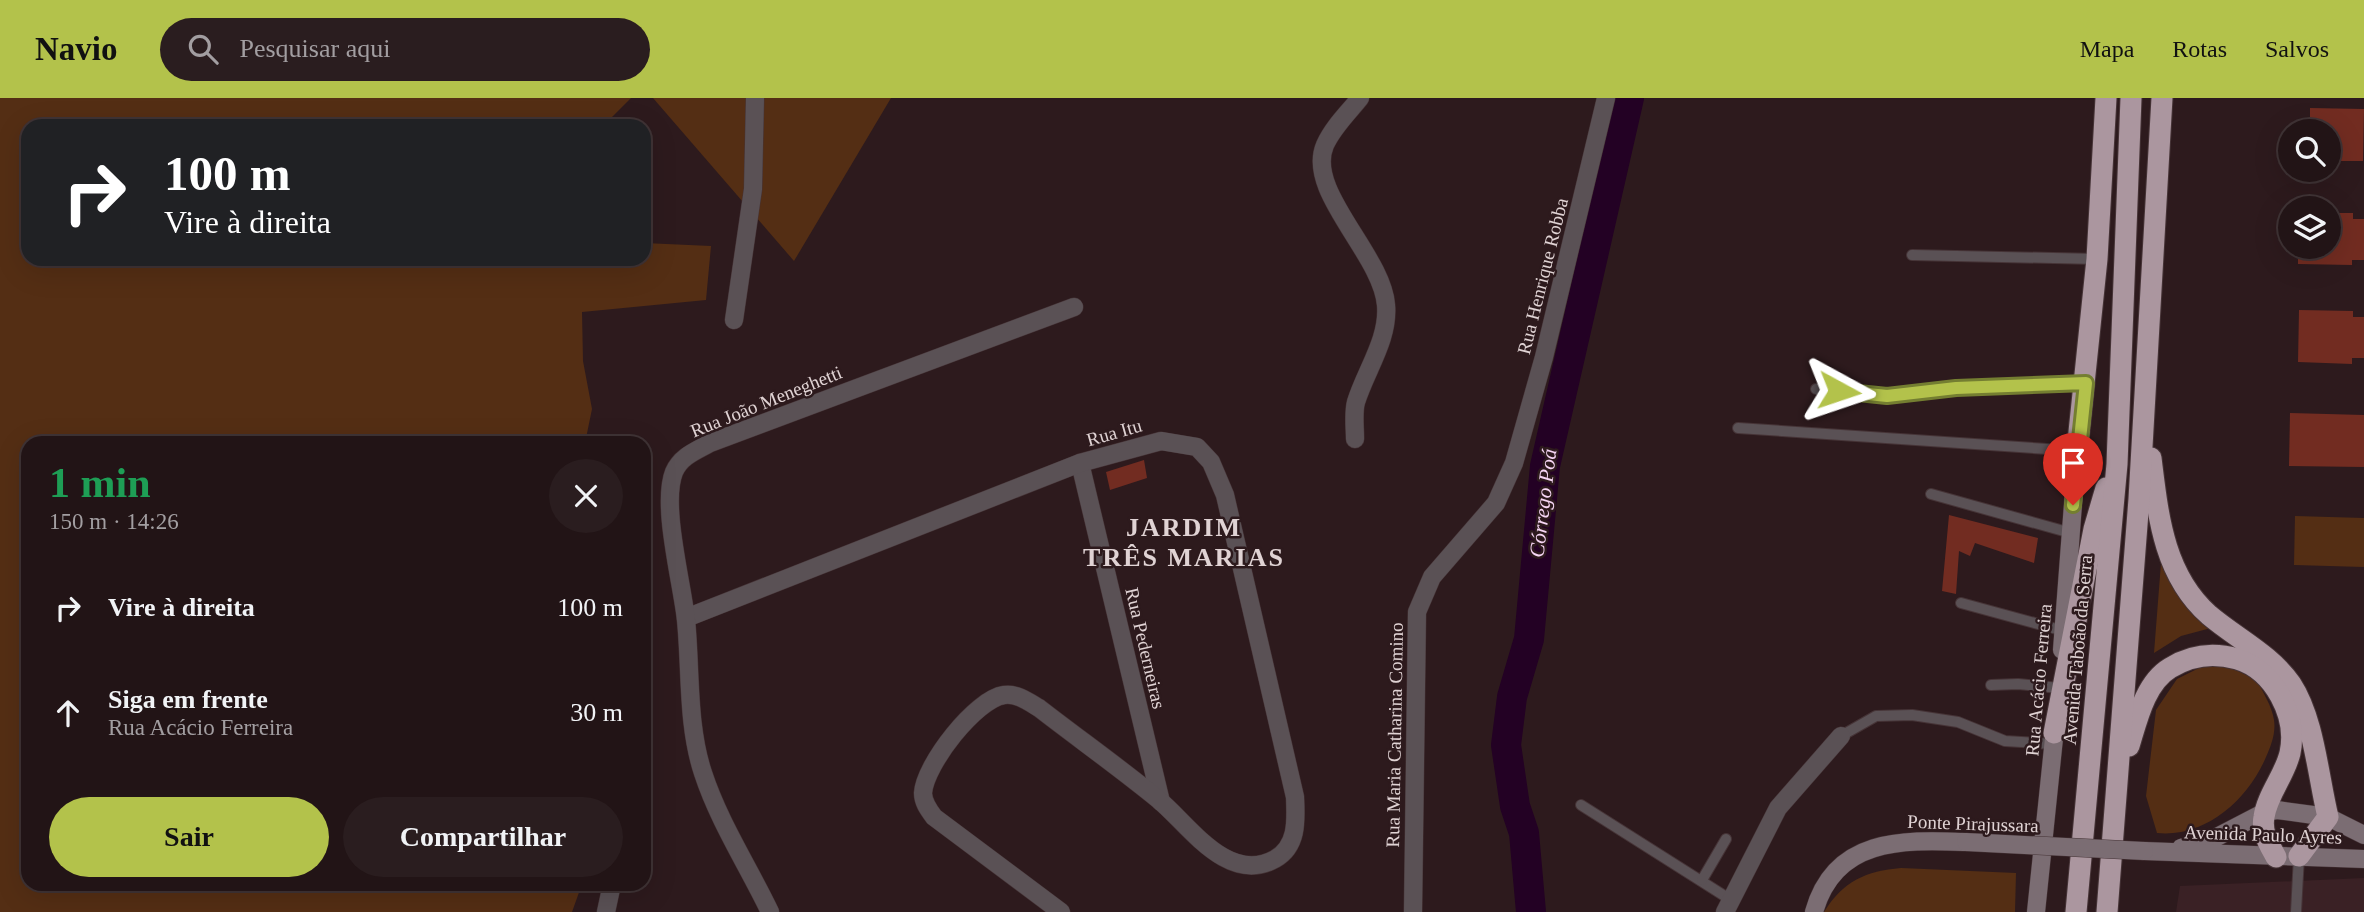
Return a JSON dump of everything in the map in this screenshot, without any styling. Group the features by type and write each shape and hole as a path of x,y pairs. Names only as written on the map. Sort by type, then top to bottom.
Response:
{"highway":[{"path":"2077,451 2097,259 2106,98"},
{"name":"Avenida Taboão da Serra","path":"2076,912 2117,464 2131,98"},
{"path":"2107,912 2144,402 2162,98"},
{"path":"2144,402 2164,544 2173,564 2202,607 2241,637 2289,681 2307,719 2328,817 2299,856"},
{"path":"2054,738 2094,529 2101,500 2117,464"},
{"path":"2117,785 2137,720 2158,678 2189,658 2222,656 2241,660 2270,682 2290,718 2290,754 2265,812 2264,833 2276,857"}],"main road":[{"name":"Rua Acácio Ferreira","path":"2036,912 2059,688 2077,451"},
{"name":"Avenida Paulo Ayres","path":"2164,852 2215,838 2265,812 2297,811 2328,817 2364,835"},
{"name":"Ponte Pirajussara","path":"1814,912 1824,887 1843,863 1869,849 1899,841 2164,852"},
{"name":"Avenida Paulo Ayres","path":"2164,852 2364,859"}],"street":[{"path":"734,320 753,189 755,98"},
{"path":"1355,439 1355,404 1383,331 1386,306 1381,283 1369,256 1327,190 1321,165 1324,146 1360,98"},
{"name":"Rua Henrique Robba","path":"1514,463 1544,357 1606,98"},
{"name":"Rua João Meneghetti","path":"770,912 719,813 703,772 694,727 686,618 671,490 674,473 682,459 710,443 1074,307"},
{"name":"Rua Itu","path":"686,618 1080,463 1161,441 1198,447 1211,462 1225,495 1295,797 1296,827 1290,844 1278,858 1261,866 1243,864 1218,854 1198,840 1161,802"},
{"name":"Rua Pederneiras","path":"1080,463 1161,802"},
{"name":"Rua Maria Catharina Comino","path":"1413,912 1418,612 1432,577 1496,503 1514,463"},
{"path":"1061,912 934,817 925,805 923,794 926,779 951,736 989,700 1005,694 1021,697 1161,802"},
{"path":"1728,906 1778,808 1841,736"},
{"path":"606,912 610,891"}],"lane":[{"path":"1912,255 2097,259"},
{"path":"1816,389 1887,396 1956,388 2086,383"},
{"path":"1738,428 2077,451"},
{"path":"1931,494 2071,533"},
{"path":"1961,603 2064,631"},
{"path":"1991,685 2018,684 2059,688"},
{"path":"1841,736 1877,716 1912,715 1958,722 2006,741 2054,738"},
{"path":"1581,805 1702,880 1728,906"},
{"path":"1702,880 1726,839"},
{"path":"2296,912 2299,856"}],"shaded area":[{"path":"0,98 631,98 610,119 21,119 21,266 651,266 651,243 711,246 706,300 582,312 583,361 592,409 586,436 21,436 21,891 580,891 572,912 0,912"},
{"path":"653,98 891,98 794,261"},
{"path":"2295,516 2364,518 2364,567 2294,565"},
{"path":"2161,563 2211,628 2181,636 2154,653"},
{"path":"2227,666 2257,680 2267,700 2274,725 2268,753 2248,788 2223,813 2192,829 2157,833 2146,796 2156,710 2177,679 2201,667"},
{"path":"1901,868 2016,873 2015,912 1824,912 1847,885 1866,875"},
{"path":"2364,878 2364,912 2176,912 2180,886"}],"building":[{"path":"2310,108 2364,109 2363,161 2341,161 2341,119 2310,119"},
{"path":"2341,213 2353,213 2353,219 2364,219 2364,260 2352,260 2352,265 2298,264 2298,259 2341,259"},
{"path":"2299,310 2353,311 2353,317 2364,317 2364,358 2352,358 2352,364 2298,362"},
{"path":"2290,413 2364,415 2364,467 2289,466"},
{"path":"1144,460 1147,478 1110,490 1106,472"},
{"path":"1949,515 2038,538 2034,563 1975,543 1970,556 1959,551 1956,594 1942,591"}],"waterway":[{"name":"Córrego Poá","path":"1531,912 1524,833 1515,806 1506,745 1512,697 1529,639 1545,466 1629,98"}],"district":[{"name":"JARDIM TRÊS MARIAS","path":"1184,542"}],"route":[{"path":"1839,391 1887,396 1956,388 2086,383 2073,505"}]}
